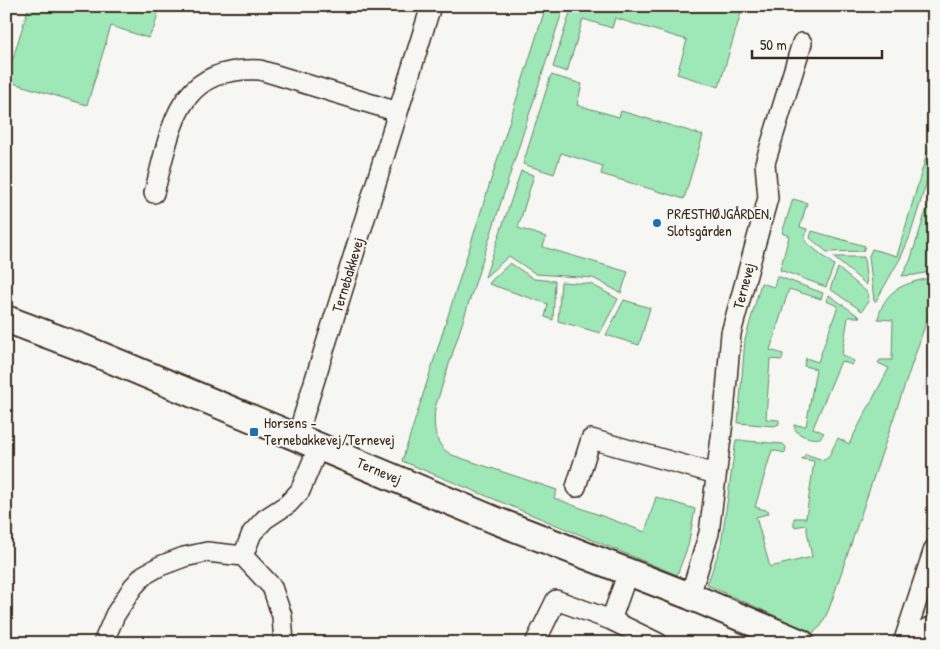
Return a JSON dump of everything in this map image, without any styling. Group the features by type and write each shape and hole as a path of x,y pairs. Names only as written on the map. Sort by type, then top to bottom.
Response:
{"street":[{"name":"Ternebakkevej","path":"308,442 398,112 431,6"},
{"name":"Ternevej","path":"690,596 709,532 724,414 730,333 768,198 765,163 802,43"},
{"path":"154,193 171,132 182,103 202,81 221,73 240,69 260,70 398,112"},
{"name":"Ternevej","path":"6,319 83,348 497,521 690,596 801,643"},
{"path":"576,487 591,439 716,474"},
{"path":"243,556 252,533 265,519 288,504 300,492 308,442"},
{"path":"903,642 934,549"},
{"path":"103,643 115,615 144,575 160,566 184,557 207,552 243,556 272,587 282,616 284,643"},
{"path":"611,620 628,572"},
{"path":"535,643 556,600 611,620 658,643"},
{"path":"903,642 934,625"}],"shaded area":[{"path":"934,354 934,394 922,390"}],"green space":[{"path":"29,6 160,6 154,28 148,38 111,26 87,105 6,81"},
{"path":"546,6 564,6 435,408 434,423 437,438 442,447 452,455 557,490 554,498 645,532 656,497 695,509 688,546 677,575 402,461"},
{"path":"572,6 743,6 719,87 677,74 687,40 615,18 612,28 583,19 567,72 553,67"},
{"path":"551,75 582,84 577,105 619,117 621,111 703,135 684,199 601,174 603,166 561,153 554,174 523,164"},
{"path":"934,129 934,158 910,236 901,257 876,301 874,301 869,256 872,249 897,256"},
{"path":"521,171 534,175 518,228 546,237 543,247 628,272 621,293 593,278 536,274 509,256 485,277"},
{"path":"934,186 934,271 902,276 910,261"},
{"path":"793,199 807,203 800,227 807,229 806,242 834,265 826,287 780,270 789,236 782,233"},
{"path":"812,231 865,246 863,251 827,252 810,238"},
{"path":"833,257 864,257 867,285"},
{"path":"510,263 534,279 555,281 553,320 545,317 548,304 489,284"},
{"path":"838,268 868,293 869,300 862,311 830,289"},
{"path":"777,276 823,293 821,299 789,289 770,350 783,354 782,360 770,359 766,419 779,420 779,424 774,426 738,423 745,340 761,283 774,287"},
{"path":"934,277 934,299 829,609 821,626 813,633 707,585 721,545 736,440 783,444 786,447 785,453 772,450 755,507 769,511 767,514 756,517 770,567 812,557 806,525 794,527 794,518 806,518 814,461 802,459 806,454 823,460 828,458 838,438 849,444 889,368 878,363 880,360 892,360 893,320 878,319 881,308 892,293 899,288 906,284"},
{"path":"561,282 591,284 618,299 600,333 558,321"},
{"path":"829,295 860,317 848,317 842,355 854,361 852,365 841,361 813,428 824,433 820,438 812,438 797,432 794,425 806,426 816,369 804,366 806,358 818,362 838,306 826,301"},
{"path":"624,300 650,308 639,345 606,335"}],"place":[{"name":"PRÆSTHØJGÅRDEN, Slotsgården","path":"657,223"},
{"name":"Horsens - Ternebakkevej/Ternevej","path":"254,432"}]}
